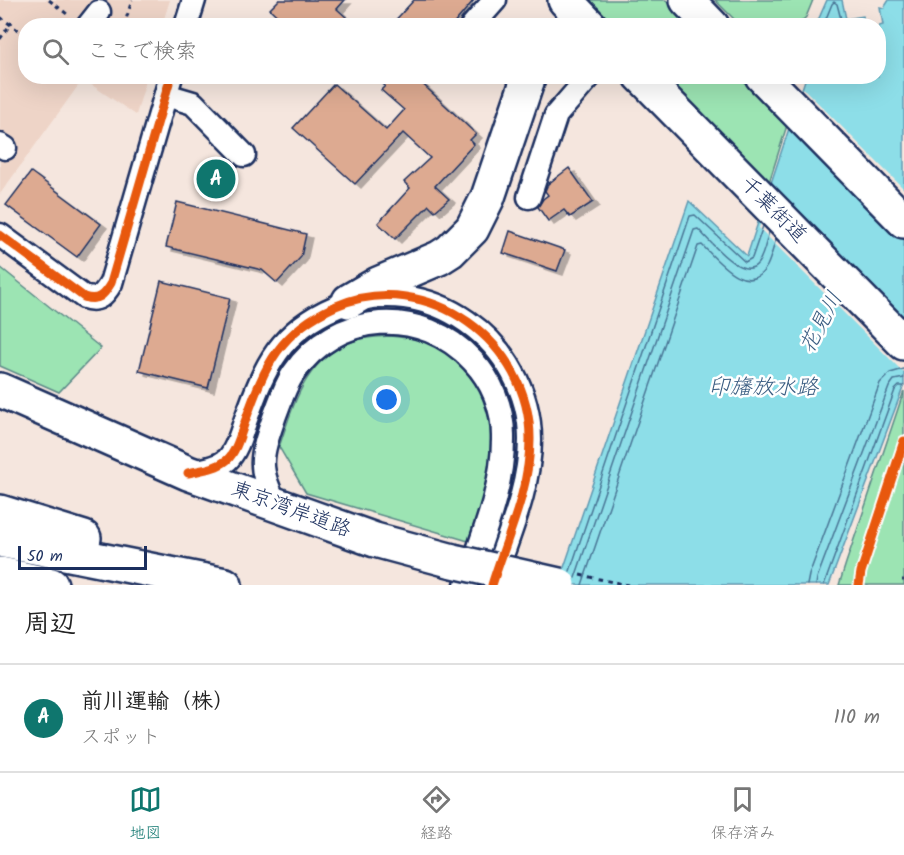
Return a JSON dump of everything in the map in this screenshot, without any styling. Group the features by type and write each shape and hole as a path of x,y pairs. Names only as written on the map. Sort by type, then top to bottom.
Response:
{"highway":[{"path":"687,0 704,18"},
{"path":"349,301 378,284 439,258 450,251 472,229 488,197 526,84"},
{"name":"千葉街道","path":"649,84 904,343"},
{"path":"770,84 904,221"},
{"name":"東京湾岸道路","path":"7,398 188,473 460,573 559,585"},
{"path":"0,512 167,564 192,579"},
{"path":"0,540 225,585"},
{"path":"0,574 51,585"}],"street":[{"path":"188,18 194,0"},
{"path":"479,18 495,0"},
{"path":"529,197 556,115 583,84"},
{"path":"0,235 84,297 92,300 99,298 111,283 169,86 193,103 244,155"},
{"path":"188,473 211,468 229,458 236,447 262,375 276,350 312,319 349,301 368,297 401,297 433,303 449,310 485,335 497,348 515,376 528,416 530,456 528,471 492,585"},
{"path":"277,506 264,479 263,454 280,401 292,375 300,365 327,341 354,328 390,323 425,328 450,341 482,370 497,400 502,418 500,475 460,573"}],"path":[{"path":"49,0 67,14 69,12"},
{"path":"126,18 132,0"},
{"path":"0,17 18,30"},
{"path":"0,39 11,24"}],"shaded area":[{"path":"0,0 170,0 164,18 18,18 18,84 79,84 0,194"},
{"path":"90,84 145,84 136,115"}],"green space":[{"path":"579,0 666,0 685,18 597,18"},
{"path":"715,0 813,0 805,18 733,18"},
{"path":"662,84 749,84 788,122 767,189"},
{"path":"0,267 101,348 59,392 0,366"},
{"path":"390,336 425,340 456,359 479,388 491,424 495,464 475,543 306,493 279,447 296,399 313,371 324,359 337,349 354,341"},
{"path":"904,391 904,585 839,585 846,563"}],"water":[{"path":"827,0 842,0 846,18 819,18"},
{"name":"印旛放水路","path":"889,0 904,0 904,385 829,585 558,585 689,201 747,256 804,84 886,84 886,18 882,18 880,7 884,8"}],"pier":[{"path":"803,88 904,189 904,235 792,122"},
{"path":"771,191 904,331 904,373 759,228"}],"building":[{"path":"279,0 345,0 337,9 347,18 280,18 270,9"},
{"path":"414,0 474,0 459,18 397,18"},
{"path":"334,84 386,130 404,110 381,90 385,86 383,84 423,84 476,134 470,140 474,144 435,186 449,199 435,211 429,205 395,239 378,223 410,188 404,182 430,158 403,133 355,184 293,128"},
{"path":"208,166 228,174 222,191 204,184"},
{"path":"569,168 593,202 570,217 564,210 548,221 538,207 548,195 545,191 548,184"},
{"path":"31,172 101,224 77,257 6,205"},
{"path":"177,202 306,234 301,257 277,283 262,270 166,247"},
{"path":"510,231 565,250 557,271 503,253"},
{"path":"161,281 230,298 208,388 139,371"}],"cycle path":[{"path":"0,235 84,297 93,299 103,294 111,283 169,84"},
{"path":"188,473 208,469 227,460 236,446 268,366 288,339 317,316 336,306 371,297 405,297 438,306 468,322 493,345 513,373 526,405 530,440 526,477 522,496 492,585"},
{"path":"859,585 861,572 904,441"}],"place":[{"name":"前川運輸（株）","path":"216,179"}],"water label":[{"name":"花見川","path":"822,323"}]}
